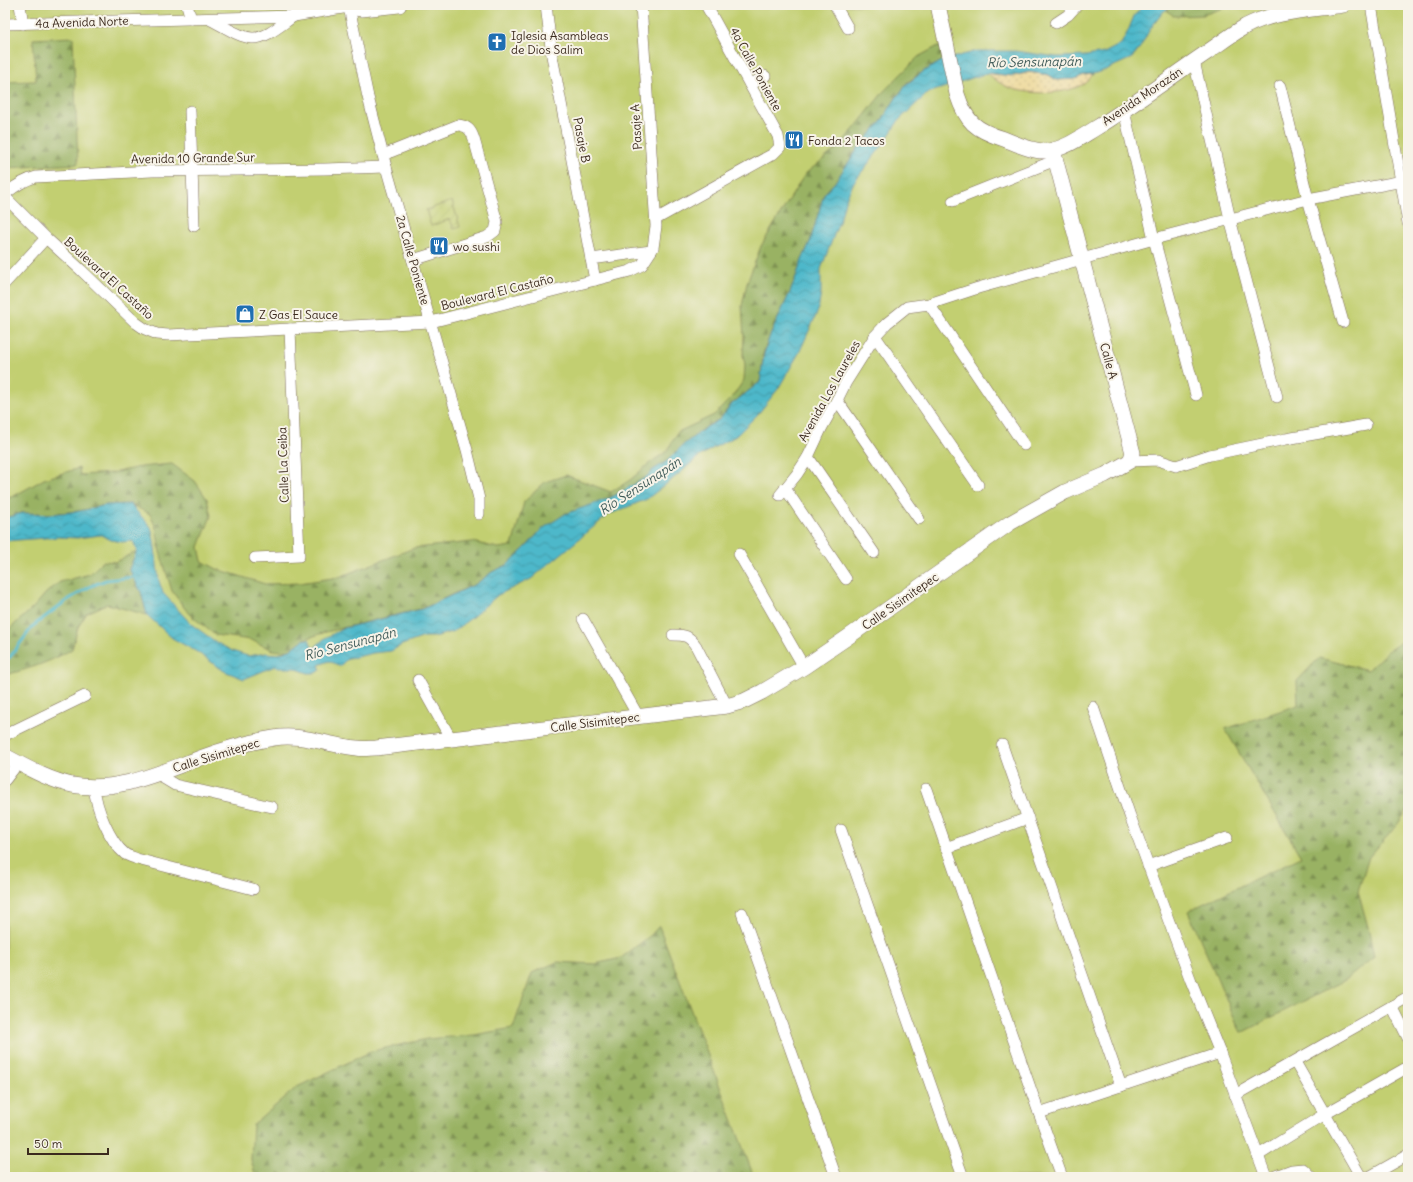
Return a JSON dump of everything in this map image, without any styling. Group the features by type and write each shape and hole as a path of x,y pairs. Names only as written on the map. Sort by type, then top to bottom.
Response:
{"street":[{"path":"20,5 23,24"},
{"path":"188,5 191,19"},
{"name":"4a Avenida Norte","path":"5,24 294,16 349,6 362,9 399,5"},
{"name":"Pasaje B","path":"546,5 552,56 595,280"},
{"name":"Pasaje A","path":"641,5 656,219 652,250"},
{"name":"4a Calle Poniente","path":"656,219 773,154 780,147 778,136 706,5"},
{"path":"835,5 848,28"},
{"name":"Avenida Morazán","path":"938,5 957,94 961,107 967,118 973,125 983,131 1036,150 1046,151 1055,155 1075,140 1124,111 1246,26 1261,19 1278,15 1343,5"},
{"path":"1056,23 1068,15 1077,5"},
{"path":"1371,5 1404,180 1408,223"},
{"name":"2a Calle Poniente","path":"349,6 368,98 386,167 414,260 467,450 479,499 479,514"},
{"path":"209,19 244,36 253,38 263,36 294,16"},
{"path":"1194,61 1230,219 1277,397"},
{"path":"750,85 766,76"},
{"path":"1280,86 1308,199 1344,322"},
{"path":"190,111 194,226"},
{"path":"1124,111 1154,239 1196,395"},
{"path":"383,155 458,125 466,126 471,131 474,139 497,222 495,231 487,237 414,260"},
{"path":"953,201 1055,155"},
{"name":"Calle A","path":"1055,155 1133,453 1130,461"},
{"name":"Avenida 10 Grande Sur","path":"5,195 27,179 90,173 386,167"},
{"name":"Avenida Los Laureles","path":"846,579 782,491 797,474 808,458 822,427 846,382 875,336 887,323 907,307 929,304 978,288 1154,239 1308,199 1404,180"},
{"name":"Boulevard El Castaño","path":"5,195 46,238 135,322 145,329 157,334 168,335 431,322 630,271 642,265 652,250"},
{"path":"5,283 46,238"},
{"path":"591,259 652,250"},
{"path":"929,304 1024,445"},
{"name":"Calle La Ceiba","path":"256,558 299,556 290,329"},
{"path":"875,336 978,485"},
{"path":"837,400 919,519"},
{"path":"1130,461 1158,460 1176,466 1210,456 1271,442 1366,425"},
{"path":"808,458 874,553"},
{"name":"Calle Sisimitepec","path":"5,756 51,779 72,785 94,787 114,786 132,782 230,748 276,738 299,738 356,748 376,748 727,706 744,701 762,692 804,667 855,633 1010,523 1065,492 1105,475 1130,461"},
{"path":"739,554 804,667"},
{"path":"583,619 638,716"},
{"path":"673,635 682,635 690,638 696,646 727,706"},
{"path":"418,680 451,739"},
{"path":"5,735 85,696"},
{"path":"1093,707 1148,866 1266,1177"},
{"path":"1002,745 1121,1086"},
{"path":"5,780 18,763"},
{"path":"159,773 175,785 272,807"},
{"path":"94,787 96,801 101,816 116,844 126,854 137,859 253,889"},
{"path":"926,789 1038,1113 1062,1177"},
{"path":"946,848 1028,818"},
{"path":"841,830 963,1177"},
{"path":"1148,866 1227,838"},
{"path":"742,913 836,1177"},
{"path":"1235,1095 1408,997"},
{"path":"1392,1006 1408,1038"},
{"path":"1038,1113 1220,1053"},
{"path":"1295,1062 1361,1177"},
{"path":"1257,1156 1325,1114 1408,1067"},
{"path":"1369,1177 1408,1155"},
{"path":"1273,1177 1292,1170 1303,1169 1311,1177"}],"green space":[{"path":"5,5 1408,5 1408,1177 5,1177"},
{"path":"1172,5 1231,5 1203,15 1174,16 1167,11"},
{"path":"73,37 78,164 5,168 5,82 36,81 33,39"},
{"path":"940,45 944,60 908,82 881,122 859,147 835,182 824,194 810,242 764,351 760,382 732,404 720,419 683,445 667,461 653,470 645,478 610,498 542,529 507,565 492,572 476,584 425,608 326,632 305,639 290,650 273,650 251,640 215,635 189,614 172,591 160,552 156,528 150,514 130,504 106,505 80,511 52,514 22,513 5,518 5,499 14,496 44,479 79,468 80,475 112,473 140,467 172,464 195,481 207,499 211,516 199,547 202,561 217,569 265,584 300,583 339,577 414,548 472,542 498,548 512,546 524,502 545,482 566,475 611,492 630,480 651,462 666,452 678,432 714,415 733,396 744,380 745,365 743,355 744,336 742,306 747,283 761,246 805,174 836,149 884,91 918,57"},
{"path":"452,201 460,227 454,229 450,219 431,226 426,210"},
{"path":"137,551 129,569 141,592 147,615 107,604 87,613 78,627 72,649 40,665 5,675 5,633 33,608 46,593 60,582 90,574 103,561 115,562"},
{"path":"1408,637 1408,809 1397,825 1369,857 1358,891 1368,927 1374,957 1347,979 1241,1033 1188,911 1301,857 1225,729 1298,705 1297,681 1319,658 1368,670 1388,651"},
{"path":"659,926 754,1177 256,1177 251,1160 253,1125 297,1087 372,1051 427,1039 474,1035 513,1028 532,973 557,962 595,964 621,958 651,935"}],"sand":[{"path":"1029,72 1049,75 1056,80 1075,79 1084,75 1093,74 1086,82 1077,87 1059,92 1038,93 1010,88 1001,84 987,73 1014,75"}],"water":[{"name":"Río Sensunapán","path":"1143,5 1172,5 1163,12 1150,29 1141,46 1132,58 1105,70 1084,75 1075,79 1056,80 1049,75 1029,72 1013,76 987,73 928,93 899,120 882,146 854,182 845,201 841,217 821,269 821,293 818,311 799,353 778,389 758,414 736,436 697,458 647,499 608,515 531,579 498,595 454,631 435,637 424,637 402,645 391,651 348,658 340,666 329,661 319,665 321,670 315,673 308,673 294,668 279,668 275,666 244,679 224,671 197,652 172,638 147,615 141,592 129,569 137,551 133,541 122,542 111,540 101,535 77,538 58,537 5,541 5,518 22,513 52,514 80,511 106,505 130,504 151,527 159,581 163,593 191,624 216,642 232,651 248,656 266,653 278,654 290,650 303,640 309,639 313,649 325,638 344,628 422,609 476,584 492,572 507,565 542,529 565,514 610,498 645,478 653,470 667,461 683,445 705,428 720,419 732,404 760,382 764,354 769,338 791,290 810,242 824,194 835,182 859,147 881,122 907,84 924,71 944,60 977,51 1015,51 1057,57 1086,56 1104,53 1121,44 1134,16"}],"waterway":[{"path":"5,659 10,657 33,626 66,601 91,586 106,580 134,577"}],"place":[{"name":"Iglesia Asambleas de Dios Salim","path":"497,42"},
{"name":"Fonda 2 Tacos","path":"794,140"},
{"name":"wo sushi","path":"439,246"},
{"name":"Z Gas El Sauce","path":"245,314"}]}
